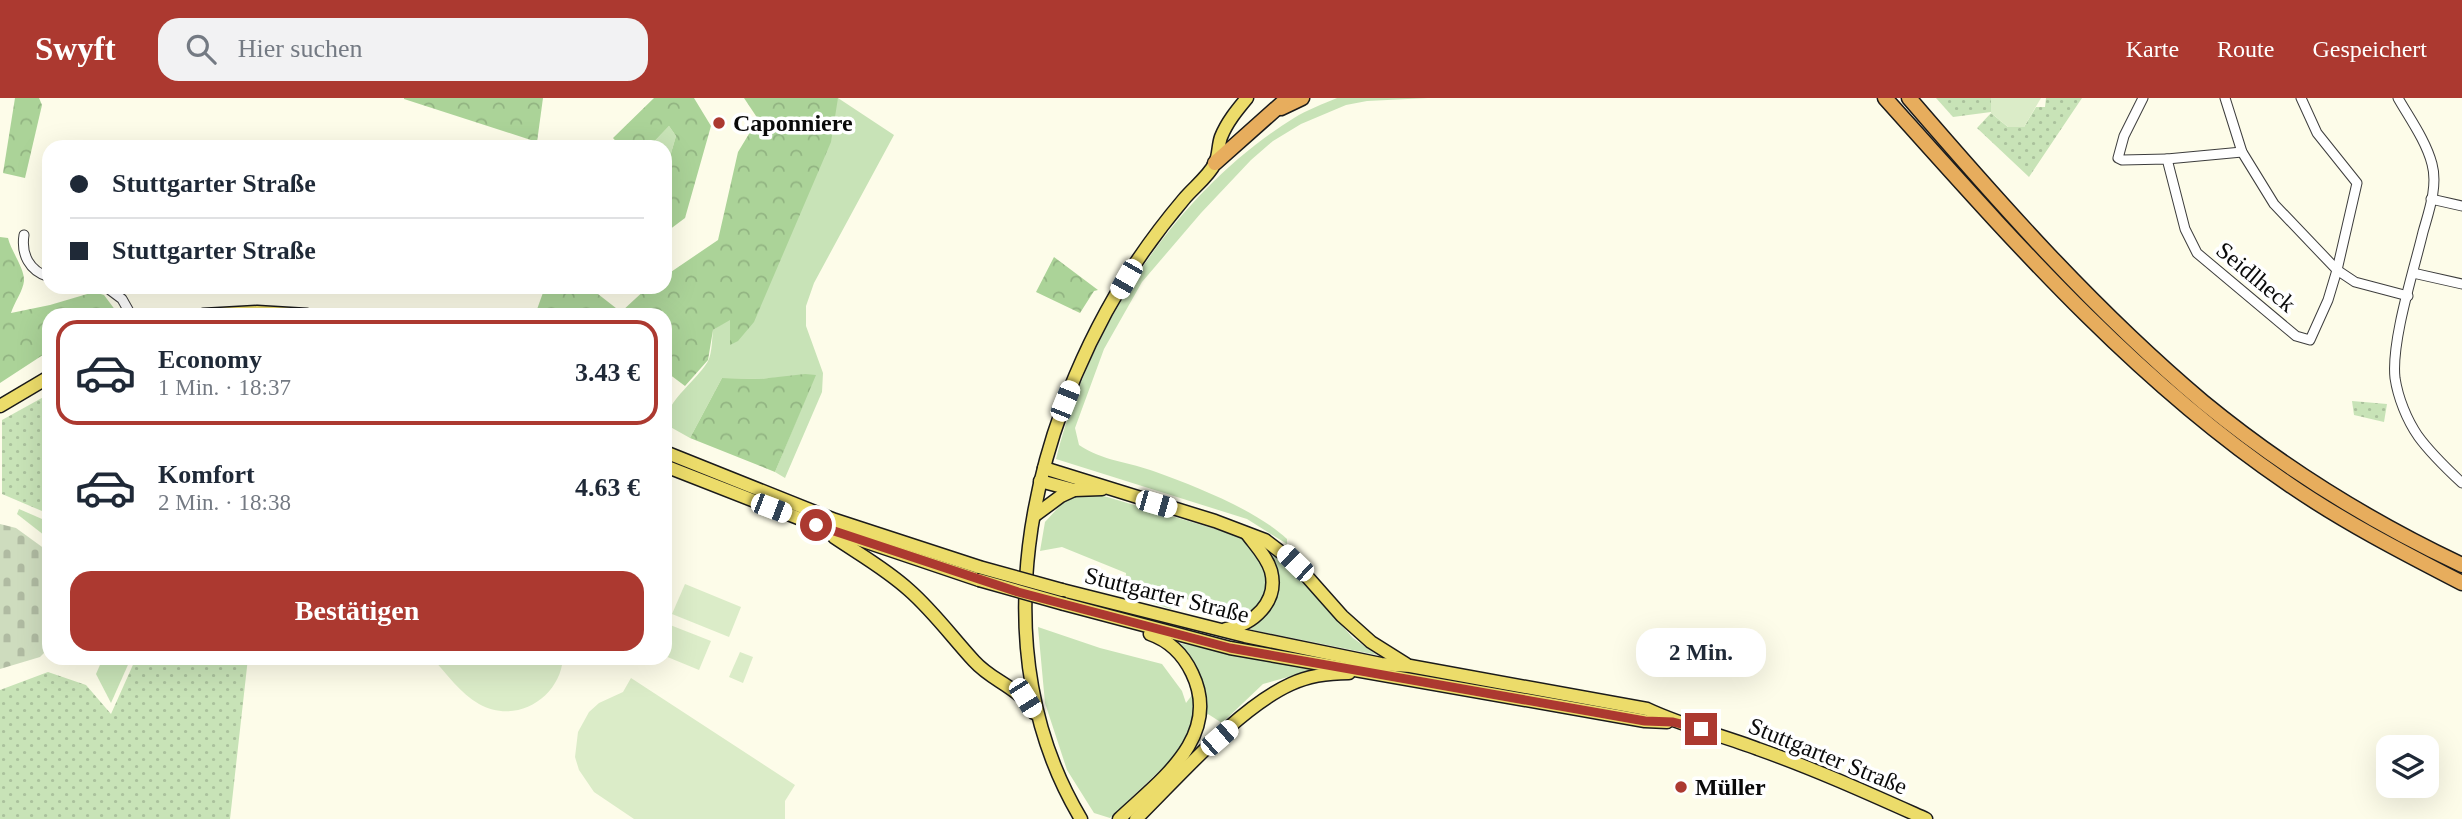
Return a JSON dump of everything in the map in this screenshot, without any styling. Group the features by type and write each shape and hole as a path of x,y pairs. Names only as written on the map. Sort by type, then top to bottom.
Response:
{"highway":[{"path":"1215,163 1288,98"},
{"path":"1273,111 1303,98"},
{"path":"1885,98 2009,236 2126,354 2196,415 2287,484 2375,538 2462,583"},
{"path":"1909,98 2019,223 2094,302 2203,401 2296,471 2382,523 2462,565"}],"main road":[{"path":"1080,819 1047,752 1038,720 1028,663 1024,610 1034,516 1042,475 1065,401 1082,359 1104,317 1153,240 1215,163 1220,138 1247,98"},
{"path":"0,406 42,381"},
{"name":"Stuttgarter Straße","path":"672,455 835,520 1064,604 1230,648 1645,721 1673,722 1701,729 1822,773 1926,819"},
{"name":"Stuttgarter Straße","path":"672,469 816,525 979,574 1062,590 1245,636 1381,664 1410,666 1647,709 1673,722"},
{"path":"1042,475 1106,489 1245,531 1265,540 1282,551 1316,584 1342,616 1371,642 1410,666"},
{"path":"1042,475 1074,490"},
{"path":"1034,516 1074,490 1106,489"},
{"path":"816,525 888,572 908,589 951,632 975,662 1025,698 1038,720"},
{"path":"1224,629 1240,627 1252,621 1271,595 1271,569 1245,531"},
{"path":"1064,604 1164,639 1182,657 1196,681 1201,704 1193,741 1174,766 1119,819"},
{"path":"1136,819 1261,701 1293,683 1319,676 1375,672"}],"street":[{"path":"2143,98 2124,136 2118,158 2167,159 2242,152"},
{"path":"2225,98 2242,152 2274,204 2337,270 2355,282 2408,296"},
{"path":"2301,98 2317,134 2357,183 2337,270"},
{"path":"2398,98 2418,132 2432,165 2433,187 2395,358 2395,379 2400,401 2418,435 2462,483"},
{"name":"Seidlheck","path":"2167,159 2185,229 2197,253 2296,336 2310,340 2328,300 2337,270"},
{"path":"2431,199 2462,206"},
{"path":"24,235 23,246 29,263 42,274"},
{"path":"2413,273 2462,284"},
{"path":"115,294 127,308"}],"green space":[{"path":"15,98 39,98 42,105 25,178 3,173"},
{"path":"404,98 543,98 537,140 531,140"},
{"path":"654,98 694,98 711,126 685,218 672,228 672,150 676,136 669,126 656,140 613,138"},
{"path":"744,98 838,98 831,142 754,322 738,341 730,345 730,320 713,330 708,360 685,386 672,376 672,308 625,308 640,294 672,294 672,271 718,240 738,152 758,119"},
{"path":"838,98 894,135 814,283 806,306 806,326 823,373 822,392 785,478 775,472 815,375 760,379 722,378 690,438 672,428 672,406 709,359 713,330 730,319 730,344"},
{"path":"1337,98 1428,98 1367,101 1346,105 1301,124 1273,141 1251,160 1142,282 1104,349 1075,428 1079,445 1088,450 1156,472 1225,500 1274,528 1287,539 1287,544 1247,519 1056,459 1071,409 1115,312 1176,222 1212,183 1252,148 1294,118"},
{"path":"1936,98 1991,98 1991,112 1953,117"},
{"path":"1991,98 2041,98 2024,127 2008,127 1991,113"},
{"path":"2046,98 2082,98 2029,177 1977,128 1991,113 2008,127 2024,127 2036,107 2045,107"},
{"path":"669,126 676,136 672,150 672,140 656,140"},
{"path":"0,237 8,238 24,276 22,289 11,313 87,294 104,295 114,308 42,308 42,356 0,383"},
{"path":"1054,257 1098,290 1094,291 1080,313 1036,292"},
{"path":"542,294 598,294 616,308 538,308"},
{"path":"816,375 775,472 690,438 722,378 760,379"},
{"path":"42,398 42,511 2,494 2,420"},
{"path":"2352,401 2387,404 2384,422 2354,415"},
{"path":"1097,494 1239,536 1286,563 1353,638 1377,655 1252,630 1233,610 1177,597 1171,609 1125,594 1126,573 1062,547 1040,551 1045,522 1067,498"},
{"path":"19,509 42,519 42,534 17,514"},
{"path":"0,524 16,528 42,547 42,655 0,669"},
{"path":"685,584 741,607 729,637 672,614"},
{"path":"672,626 711,641 699,670 672,659"},
{"path":"1038,627 1100,648 1162,664 1182,691 1186,703 1192,695 1178,643 1317,669 1263,684 1222,723 1208,714 1179,752 1110,818 1094,813 1067,770 1045,703"},
{"path":"740,652 753,657 743,683 729,677"},
{"path":"100,665 128,665 111,703 96,674"},
{"path":"133,665 247,665 230,819 0,819 0,690 48,672 86,685 111,714"},
{"path":"438,665 562,665 554,685 545,696 521,709 493,710 472,700"},
{"path":"631,678 795,785 785,801 785,819 634,819 594,792 579,770 575,757 578,732 589,712 599,703 623,692"}],"place":[{"name":"Caponniere","path":"719,123"},
{"name":"Müller","path":"1681,787"}],"route":[{"path":"816,525 1018,592 1230,648 1645,721 1673,722 1701,729"}]}
